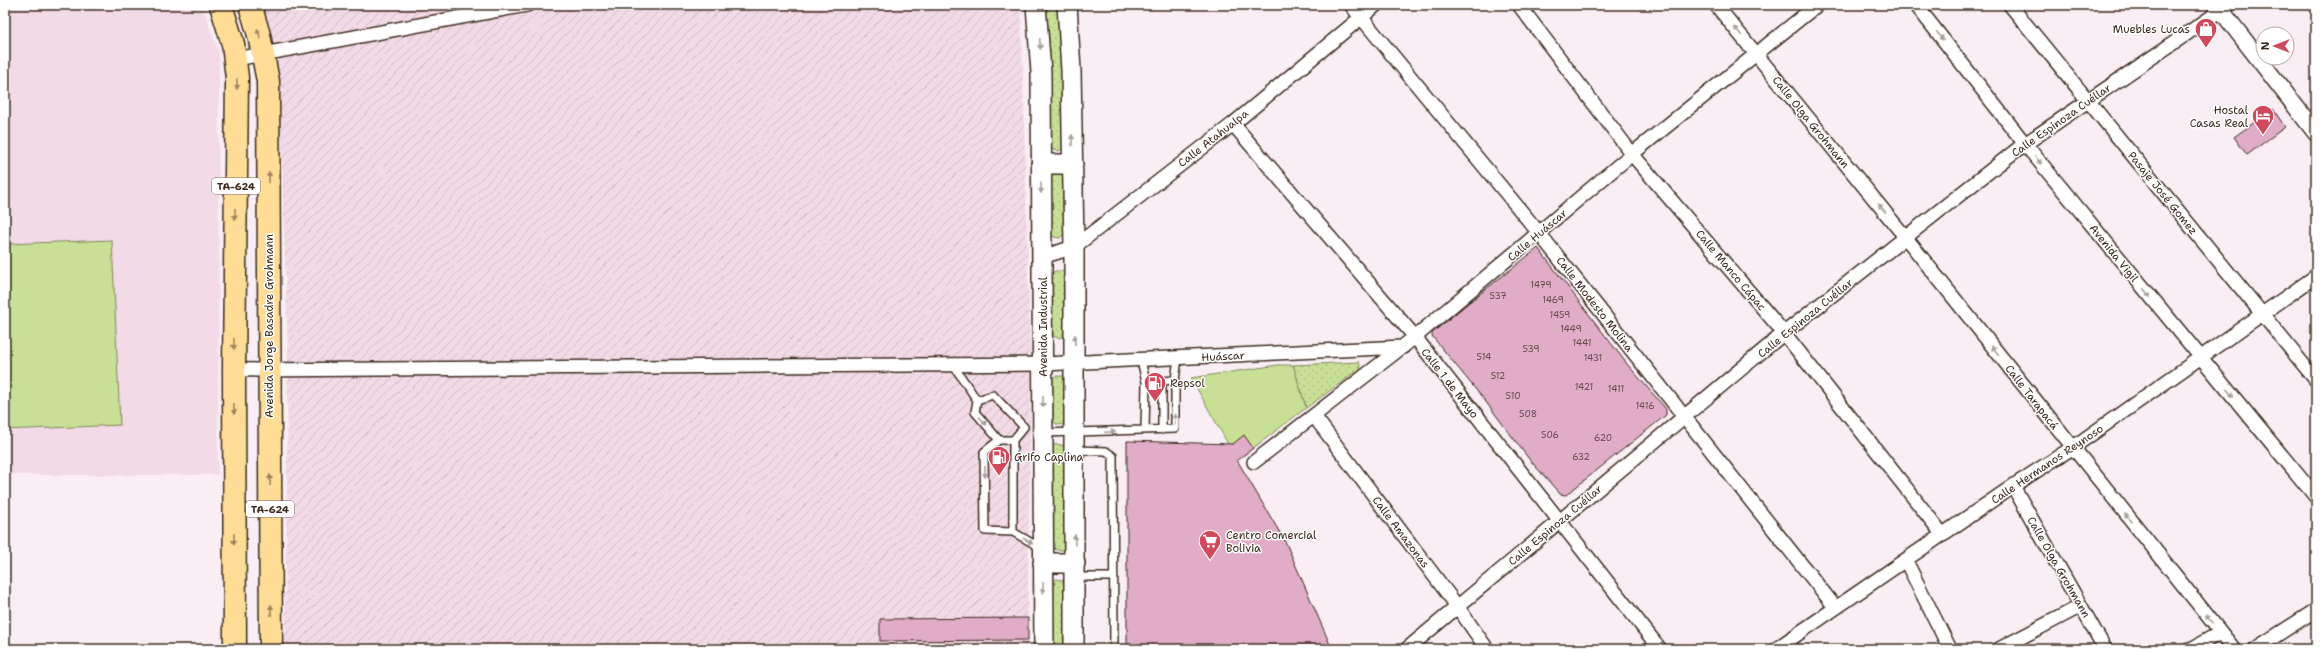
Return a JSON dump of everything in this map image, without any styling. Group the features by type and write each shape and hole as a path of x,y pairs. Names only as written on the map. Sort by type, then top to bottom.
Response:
{"highway":[{"name":"TA-624","path":"221,5 229,28 236,59 237,78 234,370 235,649"},
{"name":"Avenida Jorge Basadre Grohmann","path":"250,5 264,56 268,107 271,649"}],"main road":[{"name":"Avenida Industrial","path":"1036,5 1040,49 1044,649"},
{"path":"1067,5 1073,164 1074,247 1074,649"},
{"path":"1041,164 1073,164"},
{"path":"1043,556 1075,570"}],"street":[{"path":"236,59 264,56 527,5"},
{"name":"Calle Modesto Molina","path":"1351,5 1540,233 1835,607"},
{"name":"Calle Atahualpa","path":"1042,258 1074,247 1233,124 1376,5"},
{"name":"Calle Manco Cápac","path":"1518,5 1632,154 1784,333 1943,535"},
{"name":"Calle Olga Grohmann","path":"1716,5 1906,238"},
{"name":"Calle Huáscar","path":"1254,462 1415,338 1632,154 1816,5"},
{"name":"Avenida Vigil","path":"1916,5 2025,144 2316,497"},
{"name":"Pasaje José Gomez","path":"2010,5 2316,380"},
{"path":"2222,7 2316,133"},
{"name":"Calle Espinoza Cuéllar","path":"1407,649 1685,418 1784,333 2025,144 2222,7"},
{"name":"Calle 1 de Mayo","path":"1233,124 1415,338 1660,649"},
{"name":"Calle Tarapacá","path":"1906,238 2072,448 2234,649"},
{"name":"Calle Hermanos Reynoso","path":"1776,649 2013,486 2072,448 2316,276"},
{"name":"Huáscar","path":"234,370 1043,364 1403,347"},
{"name":"Calle Amazonas","path":"1314,416 1457,606 1487,649"},
{"name":"Calle Olga Grohmann","path":"2013,486 2105,649"},
{"path":"1906,561 1950,649"},
{"path":"1999,649 2081,606"},
{"path":"2255,649 2316,610"},
{"path":"2191,649 2220,633"}],"lane":[{"path":"1075,442 1145,430 1175,429 1175,380 1178,358"},
{"path":"1141,360 1146,382 1145,430"},
{"path":"953,365 977,400 975,412 999,440"},
{"path":"1146,382 1175,380"},
{"path":"1162,381 1162,430"},
{"path":"977,400 993,395 1024,427 1013,440 1013,532"},
{"path":"1043,433 1106,451 1113,456 1114,649"},
{"path":"1013,440 999,440 984,452 985,531 1013,532 1043,556"},
{"path":"1075,570 1114,577"}],"shaded area":[{"path":"5,5 202,5 219,54 218,475 5,475"},
{"path":"260,5 1021,5 1031,385 1027,649 285,649 288,352 279,72"}],"green space":[{"path":"1046,5 1062,5 1065,146 1059,151 1053,150 1049,146 1050,51"},
{"path":"1054,174 1062,174 1066,177 1066,232 1060,238 1054,237 1050,232 1050,177"},
{"path":"112,240 120,425 5,430 5,244"},
{"path":"1055,271 1062,271 1066,274 1066,333 1060,338 1055,337 1050,333 1051,274"},
{"path":"1359,362 1361,368 1306,408 1293,365"},
{"path":"1278,365 1293,365 1306,408 1244,455 1236,458 1191,378"},
{"path":"1056,376 1063,376 1067,379 1067,420 1062,425 1056,424 1051,419 1051,379"},
{"path":"1056,444 1067,446 1068,546 1062,550 1056,550 1051,545 1051,448"},
{"path":"1056,579 1067,581 1068,649 1052,649 1051,582"}],"building":[{"path":"2273,109 2285,127 2247,155 2234,137"},
{"path":"1538,248 1627,364 1666,409 1666,415 1566,495 1560,494 1529,459 1486,402 1432,336 1432,333"},
{"name":"Centro Comercial Bolivia","path":"1244,435 1253,448 1237,460 1286,543 1332,649 1127,649 1127,441 1233,444"},
{"path":"1028,618 1028,640 880,641 880,619"}],"place":[{"name":"Muebles Lucas","path":"2206,48"},
{"name":"Hostal Casas Real","path":"2263,136"},
{"name":"Repsol","path":"1155,402"},
{"name":"Grifo Caplina","path":"999,476"},
{"name":"Centro Comercial Bolivia","path":"1210,560"}]}
